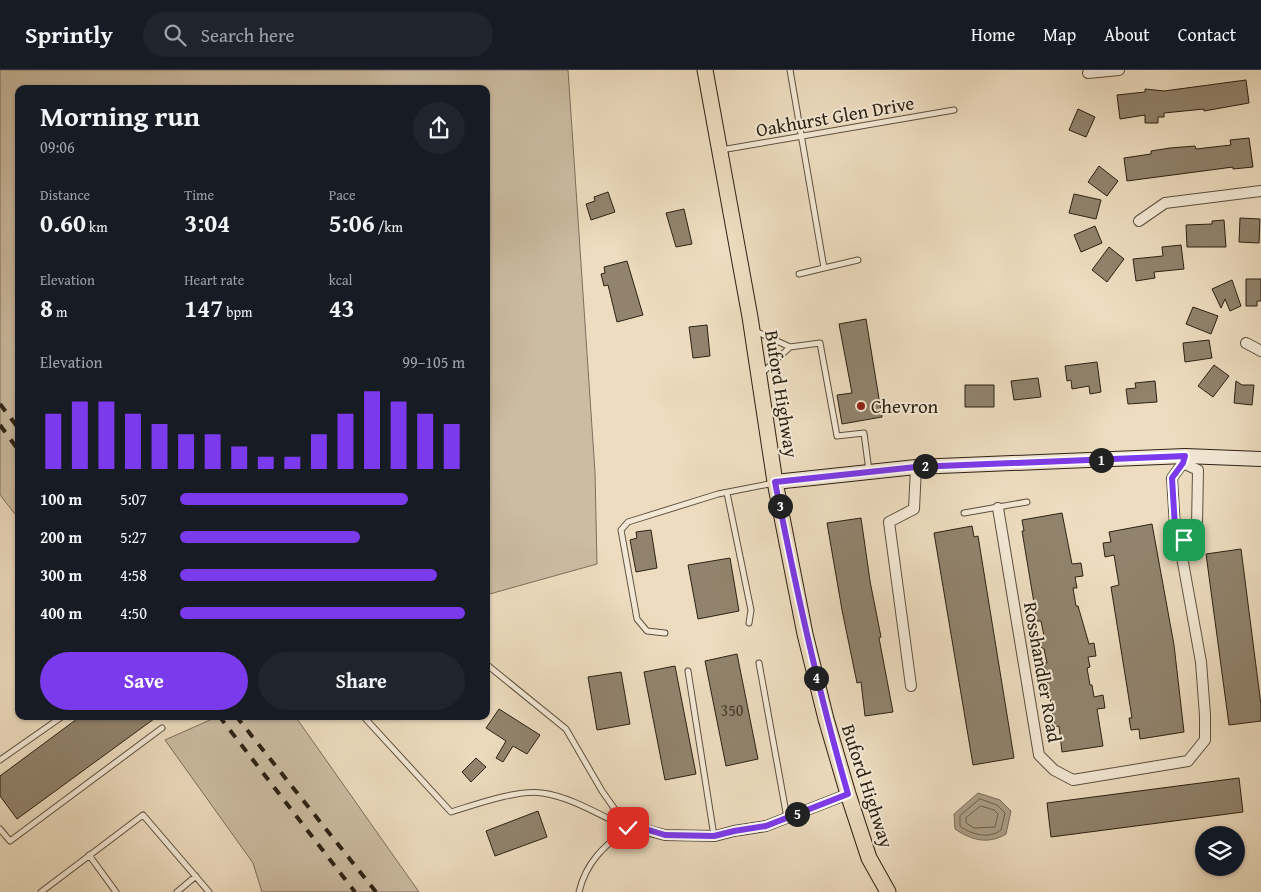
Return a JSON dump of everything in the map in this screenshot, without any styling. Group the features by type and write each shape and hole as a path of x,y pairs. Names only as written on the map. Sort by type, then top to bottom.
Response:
{"main road":[{"name":"Buford Highway","path":"705,70 760,376 775,482 805,634 826,719 848,794 869,858 888,892"}],"street":[{"path":"1088,73 1119,70"},
{"path":"1139,221 1165,202 1261,191"},
{"path":"1246,343 1261,351"},
{"path":"775,482 916,467 1261,459"},
{"path":"1184,460 1198,470 1199,494 1197,526 1184,540"},
{"name":"Rosshandler Road","path":"998,508 1039,755 1054,770 1073,780 1188,762 1205,740 1201,662 1182,557 1184,540 1175,527 1172,478 1184,460"},
{"path":"911,686 889,522 914,509 916,467"},
{"path":"628,828 642,828 665,835 714,836 766,826 848,794"}],"lane":[{"path":"790,70 824,268"},
{"name":"Oakhurst Glen Drive","path":"720,150 954,110"},
{"path":"799,274 858,260"},
{"path":"752,329 790,347 820,343 837,436 864,433 869,471"},
{"path":"760,376 790,347"},
{"path":"665,633 647,631 637,619 621,530 628,522 727,492 775,482"},
{"path":"727,492 751,610 749,623"},
{"path":"964,513 1027,502"},
{"path":"759,663 788,818"},
{"path":"490,667 566,729 602,791 628,828"},
{"path":"688,670 714,836"},
{"path":"0,760 57,720"},
{"path":"367,720 451,812 496,798 540,792 563,798 628,828"},
{"path":"0,829 10,841 162,728"},
{"path":"41,892 143,815 209,892"},
{"path":"579,892 583,874 603,846 628,828"},
{"path":"89,855 116,892"},
{"path":"177,892 196,876"}],"shaded area":[{"path":"0,70 568,70 595,472 597,564 490,594 490,85 15,85 15,514 0,495"},
{"path":"210,720 298,720 419,892 262,892 253,863 165,740"}],"water":[{"path":"978,793 1000,800 1011,811 1006,834 993,839 980,840 967,836 955,829 954,814"}],"building":[{"path":"1246,80 1249,103 1204,111 1204,109 1164,113 1164,117 1158,117 1158,123 1145,123 1145,115 1120,119 1117,95 1145,92 1145,89 1164,91"},
{"path":"1078,109 1095,117 1086,137 1069,130"},
{"path":"1249,138 1253,167 1233,169 1233,167 1127,181 1124,158 1151,154 1151,151 1170,148 1195,146 1196,149 1231,145 1230,140"},
{"path":"1099,166 1118,181 1107,196 1088,182"},
{"path":"608,192 615,212 591,220 586,204 595,201 594,197"},
{"path":"1074,194 1101,200 1096,219 1069,213"},
{"path":"684,209 692,244 676,247 666,213"},
{"path":"1240,218 1260,219 1259,243 1239,242"},
{"path":"1224,220 1226,247 1187,247 1186,225 1212,224 1212,221"},
{"path":"1095,226 1102,243 1081,252 1074,235"},
{"path":"1181,245 1184,269 1154,272 1155,278 1136,281 1133,259 1163,256 1162,247"},
{"path":"1109,247 1124,259 1107,282 1092,270"},
{"path":"627,261 643,315 617,322 608,285 604,286 601,274 605,273 604,267"},
{"path":"1246,279 1261,279 1261,301 1257,301 1257,306 1246,306"},
{"path":"1232,280 1241,306 1230,311 1225,299 1221,308 1212,289"},
{"path":"1193,307 1218,316 1211,334 1186,324"},
{"path":"866,319 882,417 842,424 837,395 852,393 839,324"},
{"path":"707,325 710,356 693,358 689,327"},
{"path":"1209,340 1212,358 1185,362 1183,343"},
{"path":"1097,362 1101,392 1090,394 1089,386 1072,389 1071,380 1067,381 1065,366"},
{"path":"1214,365 1229,376 1213,397 1198,386"},
{"path":"1038,378 1041,397 1014,400 1011,381"},
{"path":"1155,381 1157,402 1128,404 1126,389 1136,388 1135,383"},
{"path":"1236,381 1242,385 1254,385 1252,405 1234,403"},
{"path":"965,385 994,385 994,407 965,407"},
{"path":"1062,513 1072,564 1081,563 1083,576 1075,577 1077,588 1073,588 1076,606 1078,606 1089,644 1094,643 1096,656 1088,657 1090,667 1087,668 1090,685 1092,685 1094,697 1103,695 1105,708 1097,709 1103,746 1062,752 1059,726 1055,727 1044,663 1047,663 1044,649 1037,644 1044,636 1041,621 1037,621 1022,531 1024,531 1022,520"},
{"path":"861,518 870,581 881,637 879,638 893,712 865,716 861,682 857,683 827,523"},
{"path":"1152,524 1174,645 1184,732 1140,739 1139,729 1131,730 1129,718 1132,718 1111,587 1119,585 1114,555 1105,557 1103,543 1111,542 1109,532"},
{"path":"972,526 974,537 978,536 1014,758 973,765 934,533"},
{"path":"651,530 657,568 636,572 630,540 637,538 636,532"},
{"path":"1241,549 1261,705 1261,721 1229,725 1206,554"},
{"path":"730,558 739,611 698,619 688,565"},
{"path":"737,654 758,759 726,766 705,661"},
{"path":"675,666 696,774 665,780 644,672"},
{"path":"621,672 630,724 597,730 588,677"},
{"path":"499,709 540,735 527,754 513,746 503,762 496,758 506,741 486,728"},
{"path":"76,720 153,720 17,819 0,796 0,776"},
{"path":"476,758 486,767 471,782 462,772"},
{"path":"1239,778 1243,812 1051,837 1047,803"},
{"path":"538,811 547,837 495,856 486,831"}],"railway":[{"path":"0,404 15,424"},
{"path":"0,425 15,446"},
{"path":"222,720 355,892"},
{"path":"239,720 376,892"}],"place":[{"name":"Chevron","path":"861,406"}],"route":[{"path":"628,828 642,828 665,835 714,836 766,826 848,794 826,719 805,634 775,482 794,482 916,467 1185,456 1183,463 1172,478 1175,527 1184,540"}]}
